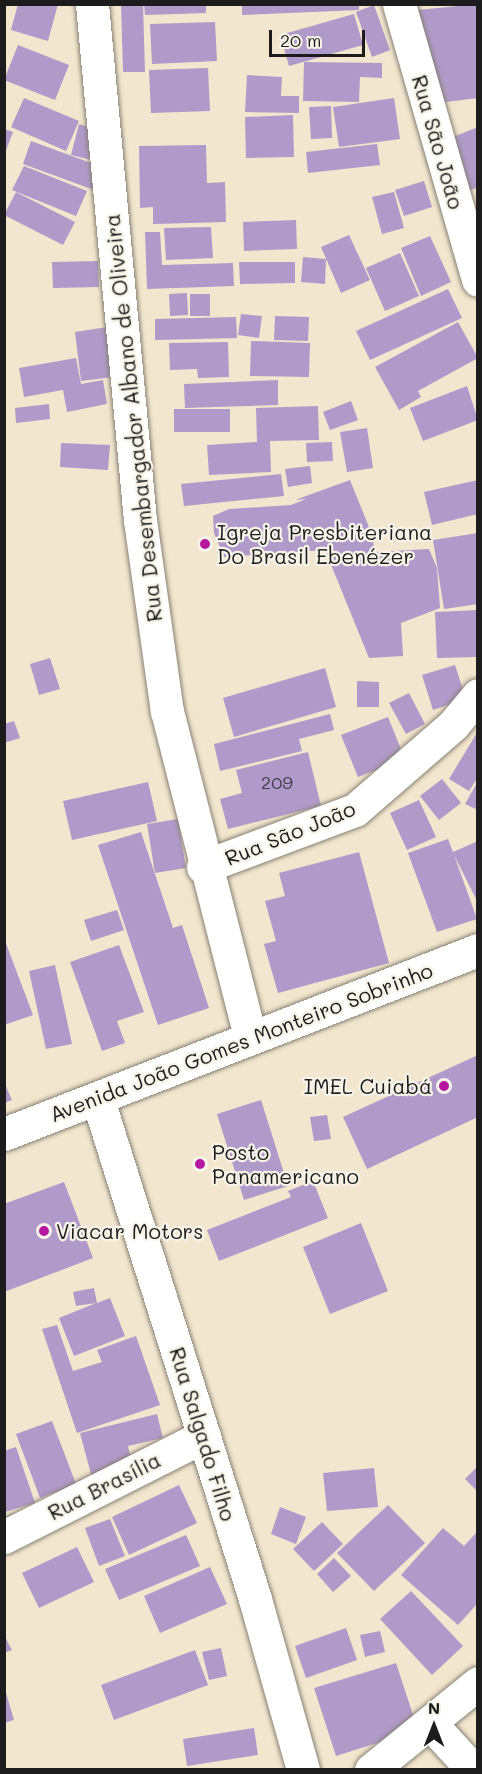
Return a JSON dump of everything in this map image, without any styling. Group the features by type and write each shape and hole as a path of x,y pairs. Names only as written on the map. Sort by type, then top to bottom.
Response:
{"street":[{"name":"Rua Desembargador Albano de Oliveira","path":"93,4 140,520 167,711 203,867 249,1037"},
{"name":"Rua São João","path":"399,4 477,280"},
{"name":"Rua São João","path":"203,867 355,810 453,724 477,695"},
{"name":"Avenida João Gomes Monteiro Sobrinho","path":"4,1134 98,1100 249,1037 477,950"},
{"name":"Rua Salgado Filho","path":"98,1100 204,1436 303,1770"},
{"name":"Rua Brasília","path":"4,1537 204,1436"},
{"path":"371,1770 477,1683"},
{"path":"430,1723 473,1770"}],"building":[{"path":"18,4 58,4 48,41 11,30"},
{"path":"121,4 143,4 145,72 123,72"},
{"path":"144,4 206,4 206,13 145,15"},
{"path":"242,4 359,4 359,10 242,15"},
{"path":"478,4 478,98 430,104 418,10"},
{"path":"374,5 390,50 372,57 356,12"},
{"path":"354,14 363,45 289,66 280,35"},
{"path":"215,22 217,61 152,64 150,24"},
{"path":"18,45 69,65 55,100 4,80"},
{"path":"304,62 382,63 382,78 360,77 359,102 303,101"},
{"path":"208,68 210,111 151,113 149,70"},
{"path":"247,75 282,77 281,96 299,96 299,113 245,112"},
{"path":"24,98 79,121 66,151 11,127"},
{"path":"394,98 400,139 339,147 333,107"},
{"path":"331,106 332,138 311,139 309,107"},
{"path":"293,115 294,157 246,158 245,117"},
{"path":"79,124 98,130 91,160 71,155"},
{"path":"478,127 478,187 469,191 448,139"},
{"path":"4,129 13,132 5,153 4,153"},
{"path":"31,141 102,167 94,190 23,164"},
{"path":"377,144 380,165 308,173 306,152"},
{"path":"206,145 207,183 225,182 226,222 153,224 153,207 140,208 139,146"},
{"path":"24,166 87,191 76,216 12,190"},
{"path":"424,181 432,207 404,216 395,190"},
{"path":"16,192 75,222 63,245 4,215"},
{"path":"394,192 404,228 382,234 372,197"},
{"path":"296,220 297,249 244,251 243,222"},
{"path":"211,227 213,258 166,260 164,228"},
{"path":"145,232 160,232 162,265 233,263 234,286 147,289"},
{"path":"349,235 370,280 341,293 321,247"},
{"path":"430,236 451,282 421,296 401,248"},
{"path":"400,253 419,296 385,311 366,268"},
{"path":"303,257 326,259 325,284 301,282"},
{"path":"98,261 99,287 53,288 52,262"},
{"path":"239,262 295,262 295,283 240,284"},
{"path":"448,289 462,318 370,360 356,331"},
{"path":"187,293 188,315 170,316 169,294"},
{"path":"190,294 210,294 210,316 190,316"},
{"path":"241,314 262,316 259,338 238,335"},
{"path":"275,316 309,317 308,341 274,340"},
{"path":"236,317 237,338 155,340 155,319"},
{"path":"458,322 478,358 418,391 421,397 399,410 375,367"},
{"path":"114,326 121,376 81,381 75,332"},
{"path":"251,341 310,343 309,377 250,376"},
{"path":"228,342 229,377 198,378 197,369 170,370 169,343"},
{"path":"76,358 81,384 103,380 107,404 67,412 63,390 24,397 19,368"},
{"path":"278,380 278,405 185,408 184,384"},
{"path":"467,386 478,420 423,441 410,408"},
{"path":"351,401 358,420 330,430 323,412"},
{"path":"49,404 50,419 16,423 15,408"},
{"path":"318,406 319,440 270,441 271,472 209,475 207,445 257,442 256,408"},
{"path":"174,409 230,409 230,432 174,432"},
{"path":"367,428 373,468 347,472 340,432"},
{"path":"332,442 333,461 307,462 306,443"},
{"path":"61,443 110,445 108,470 60,467"},
{"path":"310,466 312,483 288,487 285,469"},
{"path":"281,474 284,496 184,506 181,484"},
{"path":"350,480 373,537 374,552 429,549 437,568 440,608 401,623 403,656 369,658 323,545 324,550 224,557 214,533 213,516 229,509 291,505 306,499 295,500"},
{"path":"478,480 478,514 432,525 424,492"},
{"path":"478,533 478,604 444,609 433,540"},
{"path":"478,610 478,657 437,658 435,612"},
{"path":"50,658 60,689 39,695 30,664"},
{"path":"455,665 466,699 433,710 422,675"},
{"path":"325,668 336,707 234,737 223,698"},
{"path":"357,681 379,682 379,707 357,707"},
{"path":"409,693 425,724 406,734 389,703"},
{"path":"330,714 334,730 299,739 302,751 220,771 214,744"},
{"path":"388,717 405,759 358,777 341,735"},
{"path":"14,721 20,738 4,743 4,724"},
{"path":"478,731 478,777 469,791 449,779"},
{"path":"308,752 321,806 228,829 220,799 242,793 236,770"},
{"path":"442,779 461,803 439,820 420,796"},
{"path":"478,781 478,810 465,804"},
{"path":"148,782 157,821 72,840 63,801"},
{"path":"419,800 436,837 407,850 390,813"},
{"path":"178,819 186,868 155,873 147,824"},
{"path":"141,832 173,928 182,925 209,1008 158,1025 98,845"},
{"path":"448,839 453,852 478,841 478,903 454,855 477,919 437,932 408,853"},
{"path":"359,852 389,963 278,993 264,944 276,941 265,901 285,896 279,873"},
{"path":"117,910 124,930 91,941 84,920"},
{"path":"4,938 33,1015 4,1025"},
{"path":"119,945 144,1012 117,1021 125,1043 102,1051 70,962"},
{"path":"55,965 72,1044 46,1049 29,971"},
{"name":"IMEL Cuiabá","path":"478,1055 478,1117 367,1169 343,1117"},
{"path":"4,1082 12,1100 4,1103"},
{"path":"261,1100 288,1186 244,1200 217,1114"},
{"path":"327,1115 331,1139 314,1141 310,1117"},
{"path":"313,1181 328,1218 219,1261 207,1230 291,1197 288,1191"},
{"name":"Viacar Motors","path":"64,1182 93,1258 4,1292 4,1204"},
{"path":"361,1223 388,1291 330,1314 303,1247"},
{"path":"94,1288 97,1303 110,1298 125,1336 74,1356 59,1318 96,1303 76,1306 73,1292"},
{"path":"57,1325 73,1371 102,1362 97,1350 136,1336 160,1405 77,1433 42,1329"},
{"path":"157,1414 163,1438 128,1446 133,1468 92,1478 80,1433"},
{"path":"52,1421 76,1484 40,1498 16,1434"},
{"path":"16,1447 35,1503 5,1512 4,1451"},
{"path":"478,1466 478,1492 465,1479"},
{"path":"374,1468 378,1507 327,1511 323,1473"},
{"path":"179,1485 197,1523 129,1555 112,1517"},
{"path":"388,1505 425,1543 374,1591 337,1553"},
{"path":"280,1507 306,1517 296,1544 271,1534"},
{"path":"110,1519 125,1556 99,1566 85,1528"},
{"path":"322,1522 343,1544 314,1571 293,1549"},
{"path":"443,1528 464,1546 478,1531 478,1603 458,1625 401,1575"},
{"path":"186,1535 200,1566 119,1600 105,1569"},
{"path":"77,1547 94,1582 39,1608 22,1573"},
{"path":"334,1558 351,1576 333,1592 317,1574"},
{"path":"210,1567 227,1604 160,1633 144,1596"},
{"path":"411,1591 463,1646 432,1675 380,1619"},
{"path":"346,1628 357,1660 306,1678 295,1646"},
{"path":"380,1631 385,1652 365,1657 360,1635"},
{"path":"4,1635 12,1650 4,1653"},
{"path":"221,1648 227,1676 209,1680 202,1652"},
{"path":"195,1650 208,1685 114,1720 101,1685"},
{"path":"396,1663 418,1730 336,1756 314,1688"},
{"path":"4,1686 14,1720 4,1723"},
{"path":"254,1728 258,1755 187,1766 183,1739"}],"place":[{"name":"Igreja Presbiteriana Do Brasil Ebenézer","path":"205,544"},
{"name":"IMEL Cuiabá","path":"444,1086"},
{"name":"Posto Panamericano","path":"200,1164"},
{"name":"Viacar Motors","path":"44,1231"}]}
